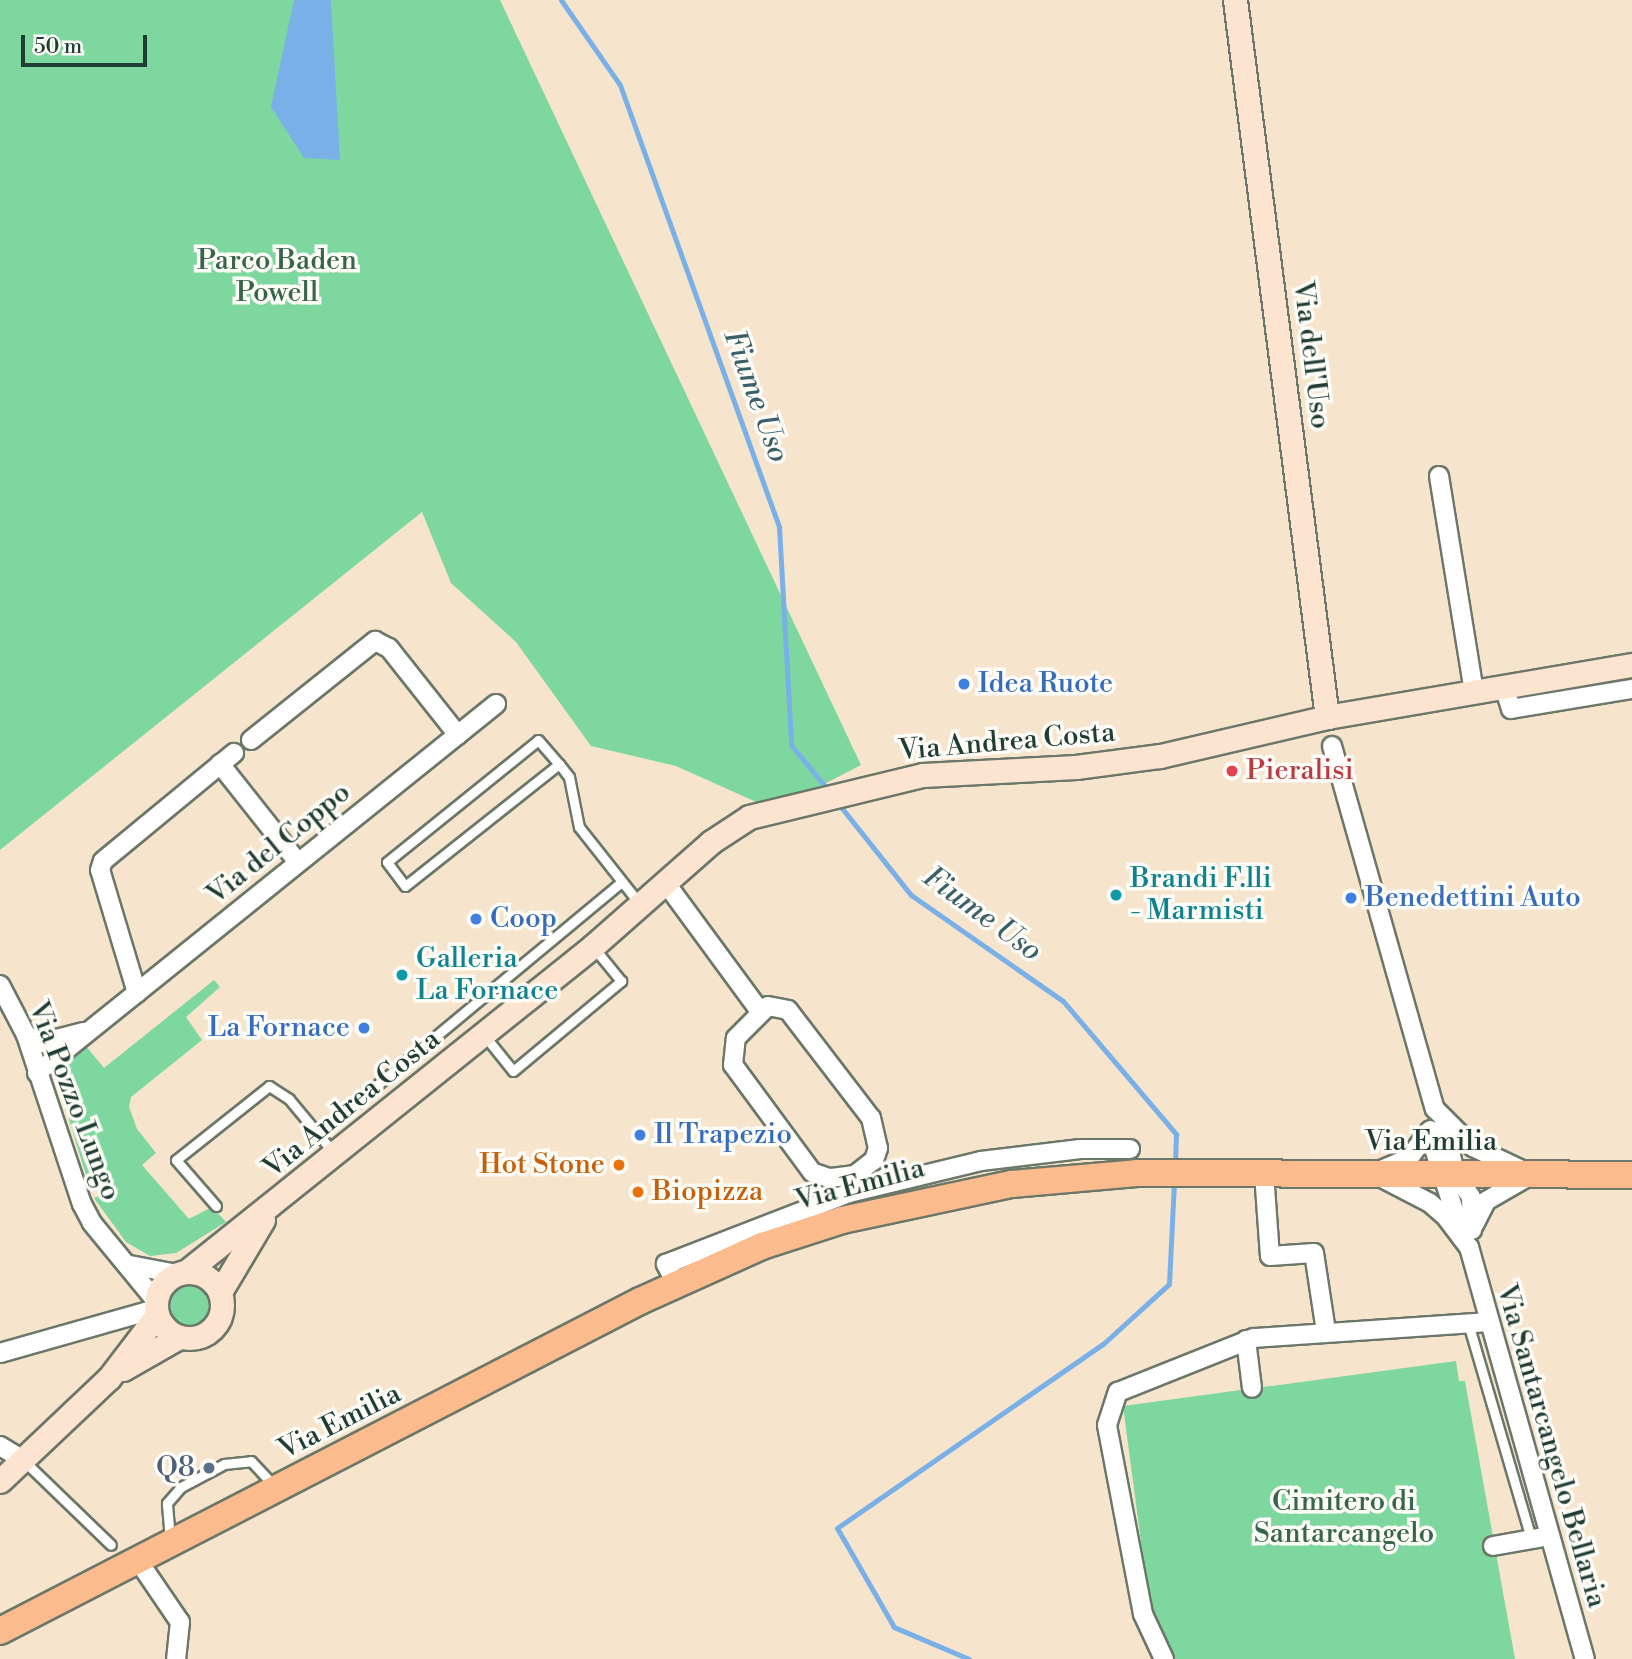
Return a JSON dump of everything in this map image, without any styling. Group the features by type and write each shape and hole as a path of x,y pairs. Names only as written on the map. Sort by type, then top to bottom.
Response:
{"main road":[{"name":"Via Emilia","path":"0,1630 139,1562 677,1284 762,1246 842,1220 947,1195 1090,1176 1253,1173 1632,1175"}],"street":[{"name":"Via dell'Uso","path":"1235,0 1327,717"},
{"path":"1440,476 1474,692"},
{"path":"251,740 375,641 389,648 458,735"},
{"name":"Via Andrea Costa","path":"181,1273 271,1208 336,1156 592,947 711,842 759,814 923,775 1076,767 1160,756 1327,717 1632,665"},
{"path":"1504,687 1511,709 1632,689"},
{"name":"Via del Coppo","path":"37,1073 297,861 496,704"},
{"name":"Via Santarcangelo Bellaria","path":"1332,746 1439,1114 1448,1174"},
{"path":"137,993 100,870 103,861 227,758 297,861"},
{"path":"665,882 760,1010"},
{"name":"Via Pozzo Lungo","path":"0,985 26,1035 82,1204 92,1223 130,1265 156,1308"},
{"path":"773,1005 788,1010 871,1118 878,1148 874,1160 855,1175 829,1178 812,1172 733,1065 736,1038 760,1010 773,1005"},
{"name":"Via del Coppo","path":"26,1035 41,1043 96,1027"},
{"path":"1439,1114 1484,1153 1536,1174"},
{"name":"Via Santarcangelo Bellaria","path":"1370,1174 1409,1158 1429,1133 1439,1114"},
{"name":"Via Santarcangelo Bellaria","path":"1429,1133 1448,1174 1471,1196 1467,1238 1487,1322 1585,1659"},
{"path":"677,1284 666,1264 849,1193 981,1161 1080,1149 1130,1149"},
{"path":"1253,1173 1270,1256 1314,1253 1326,1331"},
{"name":"Via Santarcangelo Bellaria","path":"1370,1174 1430,1203 1467,1238"},
{"path":"1467,1238 1486,1201 1536,1174"},
{"name":"Via Andrea Costa","path":"220,1292 271,1208"},
{"path":"108,1378 178,1337 189,1339 210,1332 222,1314 220,1292 206,1276 130,1265"},
{"path":"0,1481 108,1378 156,1308 163,1284 181,1273"},
{"path":"156,1308 178,1337"},
{"path":"0,1353 156,1308"},
{"path":"1164,1659 1143,1614 1107,1425 1109,1408 1118,1392 1250,1339 1326,1331 1487,1322"},
{"path":"1250,1339 1252,1388"},
{"path":"0,1446 22,1459"},
{"path":"1493,1546 1550,1536"},
{"path":"139,1562 180,1622 176,1659"}],"lane":[{"path":"559,764 405,886 387,862 538,740 559,764 569,777 579,827 640,904"},
{"path":"318,1134 621,881"},
{"path":"484,1035 513,1071 621,981 592,947"},
{"path":"216,1206 176,1160 259,1092 275,1086 336,1156"},
{"path":"1468,1323 1531,1539"},
{"path":"22,1459 111,1545"},
{"path":"171,1545 167,1503 181,1487 215,1468 251,1461 278,1490"}],"green space":[{"name":"Parco Baden Powell","path":"0,0 500,0 861,765 774,810 676,766 591,746 516,642 451,583 422,512 0,850"},
{"path":"214,980 220,987 186,1017 202,1040 131,1097 129,1107 137,1129 156,1153 142,1165 189,1219 212,1207 226,1222 176,1253 150,1256 126,1242 94,1198 109,1192 102,1170 86,1175 55,1074 85,1045 104,1068"},
{"path":"189,1283 205,1290 212,1306 205,1322 189,1329 173,1322 166,1306 173,1290"},
{"name":"Cimitero di Santarcangelo","path":"1456,1361 1459,1381 1465,1381 1515,1659 1167,1659 1154,1640 1123,1406"}],"water":[{"path":"294,0 331,0 340,160 304,158 271,107"}],"waterway":[{"name":"Fiume Uso","path":"561,0 620,85 779,527 791,745 829,791"},
{"name":"Fiume Uso","path":"837,802 911,895 1063,1001 1176,1134 1175,1166"},
{"name":"Fiume Uso","path":"969,1659 894,1627 837,1528 1103,1344 1169,1284 1174,1180"}],"place":[{"name":"Idea Ruote","path":"964,684"},
{"name":"Pieralisi","path":"1232,771"},
{"name":"Brandi F.lli - Marmisti","path":"1116,895"},
{"name":"Benedettini Auto","path":"1351,898"},
{"name":"Coop","path":"476,919"},
{"name":"Galleria La Fornace","path":"402,975"},
{"name":"La Fornace","path":"364,1028"},
{"name":"Il Trapezio","path":"640,1135"},
{"name":"Hot Stone","path":"619,1165"},
{"name":"Biopizza","path":"638,1192"},
{"name":"Q8","path":"209,1468"}]}
